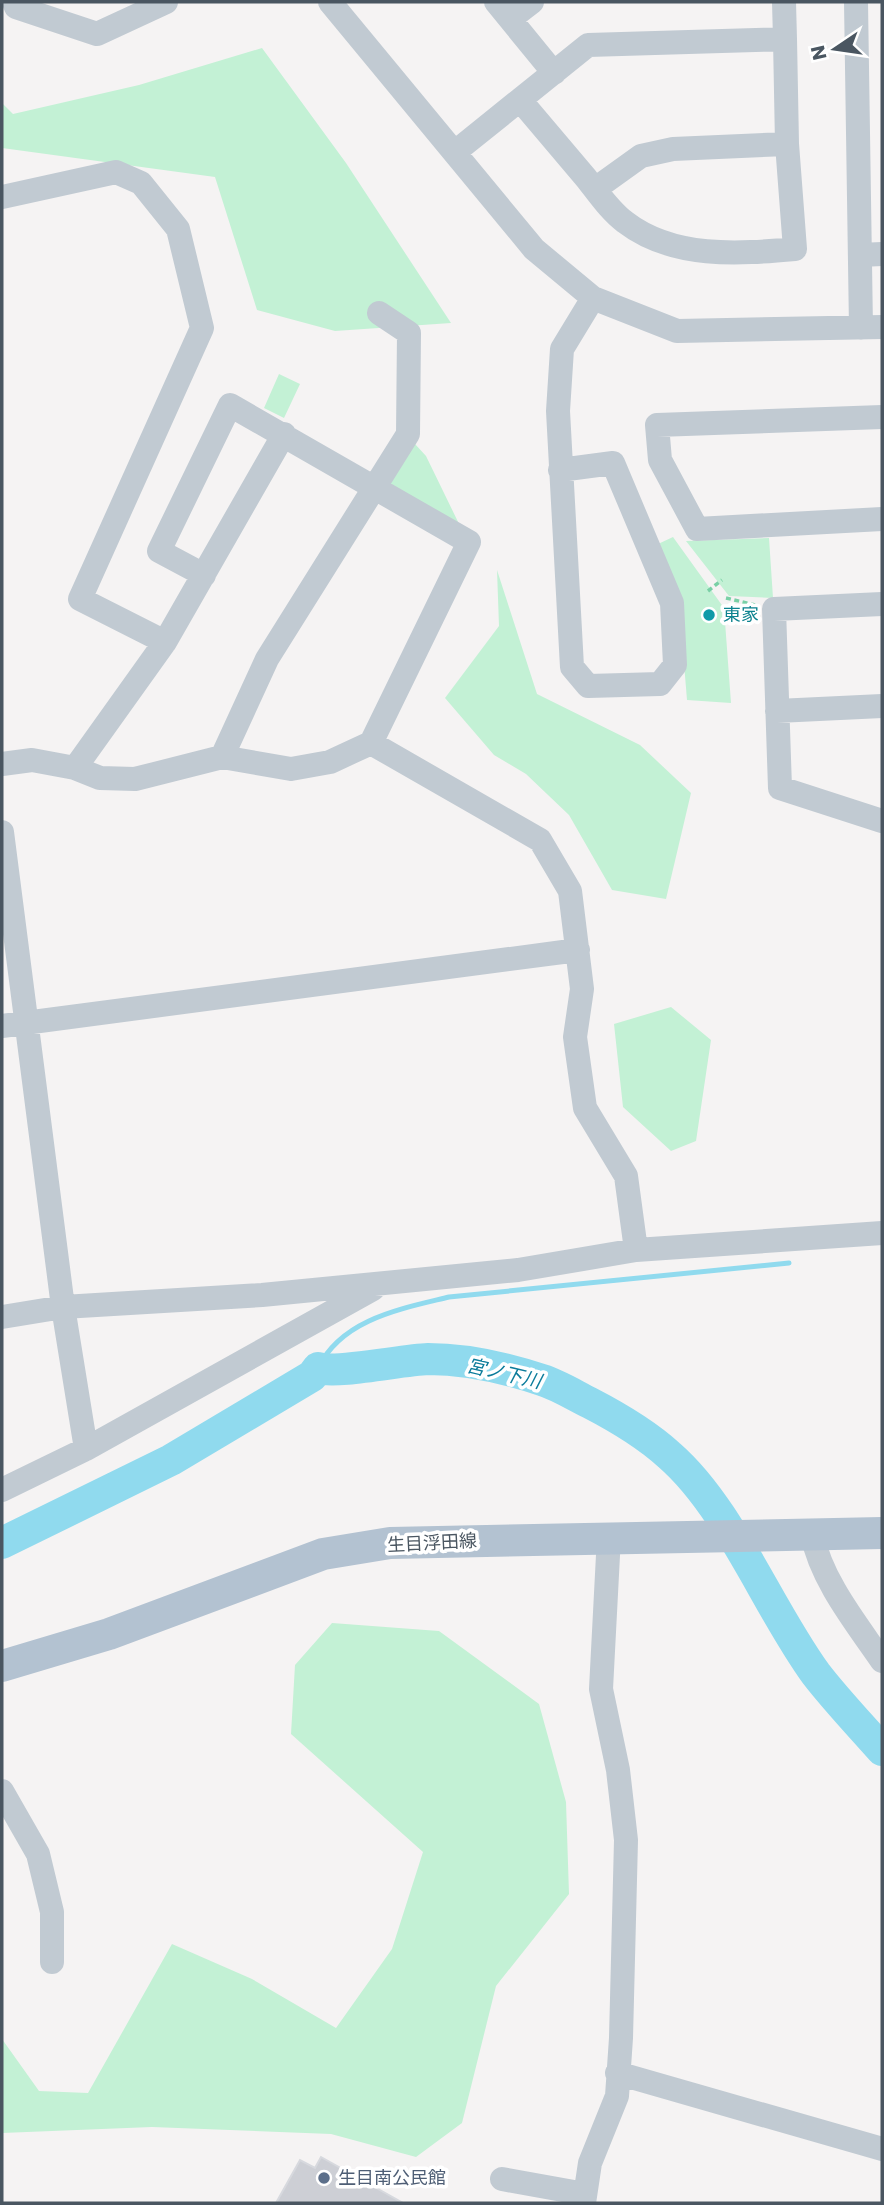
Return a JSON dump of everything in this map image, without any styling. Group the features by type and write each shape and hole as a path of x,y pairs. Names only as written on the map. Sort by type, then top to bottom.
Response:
{"main road":[{"name":"生目浮田線","path":"2,1666 109,1634 323,1554 390,1543 609,1536 882,1533"}],"street":[{"path":"14,2 16,8 97,34 166,2"},
{"path":"330,2 534,249 593,298 677,331 872,328 871,254 856,2"},
{"path":"532,2 503,10 554,73"},
{"path":"520,100 624,222 648,236 684,248 743,254 795,249 787,144 784,2"},
{"path":"455,152 588,45 785,39"},
{"path":"594,189 641,156 673,149 787,144"},
{"path":"2,197 116,172 141,183 178,229 202,328 80,599 165,642"},
{"path":"561,470 613,463 672,603 675,665 660,684 588,686 572,667 561,470 558,411 562,349 593,298"},
{"path":"222,757 267,659 408,434 409,333 379,313"},
{"path":"2,764 32,760 75,768 100,779 135,779 222,757 291,769 330,762 371,743 469,542 230,405 159,551 204,575"},
{"path":"882,418 657,425 660,460 697,528 882,519"},
{"path":"75,768 165,642 284,434"},
{"path":"882,604 774,609 780,788 882,821"},
{"path":"776,711 882,706"},
{"path":"371,743 540,840 570,891 582,989 575,1037 585,1108 626,1176 636,1250"},
{"path":"2,832 63,1307 86,1449"},
{"path":"2,1026 578,950"},
{"path":"2,1317 63,1307 262,1295 519,1270 636,1250 882,1233"},
{"path":"2,1490 86,1449 386,1282"},
{"path":"811,1534 815,1552 882,1661"},
{"path":"502,2179 584,2199 590,2163 617,2096 626,1840 618,1770 601,1689 609,1536"},
{"path":"2,1791 38,1854 52,1912 52,1962"},
{"path":"617,2073 882,2149"}],"path":[{"path":"708,591 722,580"},
{"path":"726,598 774,609"}],"green space":[{"path":"262,48 346,163 451,323 335,331 257,310 215,177 2,148 2,103 13,114 139,85"},
{"path":"279,374 300,384 284,418 264,408"},
{"path":"415,444 426,456 461,528 387,484"},
{"path":"673,537 724,608 731,703 687,700 679,602 658,544"},
{"path":"769,538 773,598 729,596 686,541"},
{"path":"497,570 537,694 640,745 691,793 666,899 612,890 569,815 526,774 494,755 445,698 499,626"},
{"path":"671,1007 711,1040 696,1141 671,1151 623,1107 614,1024"},
{"path":"332,1623 439,1631 539,1704 566,1802 569,1894 496,1986 462,2123 416,2157 331,2134 152,2127 2,2133 2,2039 39,2091 88,2093 172,1944 252,1979 336,2028 392,1949 423,1852 291,1734 295,1665"}],"building":[{"name":"生目南公民館","path":"321,2157 403,2203 276,2203 300,2160 315,2168"}],"waterway":[{"path":"318,1368 329,1351 357,1327 392,1312 449,1297 789,1263"},
{"name":"宮ノ下川","path":"2,1543 171,1460 312,1376 318,1368 339,1369 428,1359 471,1362 500,1368 566,1390 631,1426 669,1455 711,1502 816,1674 882,1750"}],"place":[{"name":"東家","path":"709,615"},
{"name":"生目南公民館","path":"324,2178"}]}
